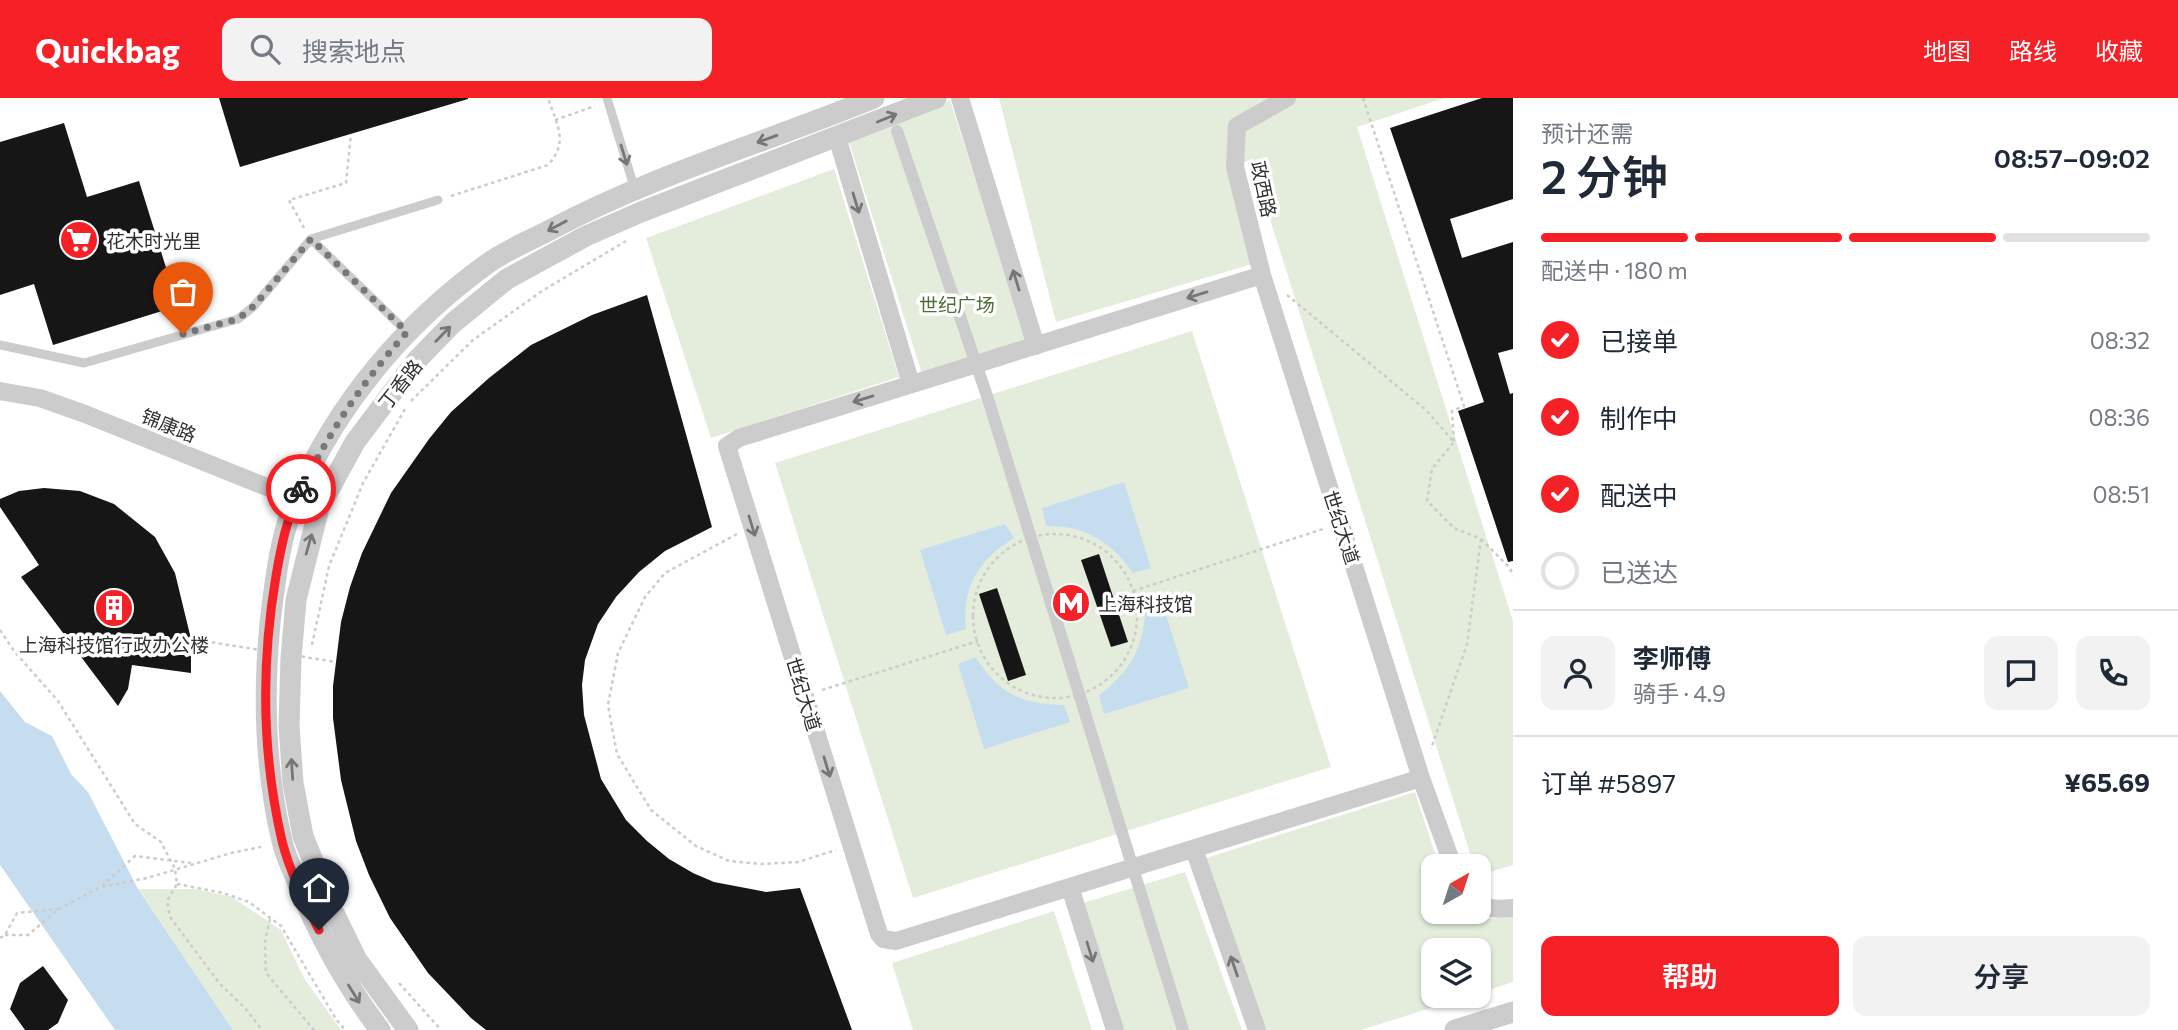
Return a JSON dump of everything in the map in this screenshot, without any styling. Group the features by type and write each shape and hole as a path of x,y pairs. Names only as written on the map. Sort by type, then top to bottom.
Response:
{"street":[{"name":"丁香路","path":"380,1030 359,1003 331,955 282,844 266,739 266,667 273,594 281,547 296,499 337,422 368,377 434,306 491,261 574,217 635,189 828,107 874,98"},
{"name":"丁香路","path":"408,1030 357,960 333,911 303,836 293,783 289,726 296,600 319,508 355,442 417,360 453,323 507,279 544,257 641,212 936,98"},
{"path":"960,98 1035,346"},
{"name":"政西路","path":"1262,275 1235,167 1237,126 1287,98"},
{"path":"828,107 911,384"},
{"path":"897,131 996,425 1183,1030"},
{"name":"世纪大道","path":"1262,275 1421,778 896,941 887,941 879,934 727,446 739,438 1262,275"},
{"name":"锦康路","path":"0,391 40,398 74,410 319,508"},
{"path":"1421,778 1449,854"},
{"path":"1194,849 1257,1030"},
{"path":"1070,887 1115,1030"},
{"path":"1491,908 1513,908"},
{"path":"1455,1030 1513,1012"}],"lane":[{"path":"608,100 641,212"},
{"path":"0,345 84,363 238,319 254,306 311,239 438,200"},
{"path":"311,239 407,332"}],"path":[{"path":"438,200 548,165 558,153 561,138 548,98"},
{"path":"1363,98 1464,406 1452,411 1454,442 1432,469 1427,501 1454,528 1481,538 1510,568 1513,576"},
{"path":"555,120 608,100"},
{"path":"311,239 289,200 346,183 351,134"},
{"path":"308,667 329,566 363,483 408,404 473,340 542,291 635,236"},
{"path":"1262,275 1426,410 1454,442"},
{"path":"1133,591 1340,523"},
{"path":"753,527 665,573 645,597 618,653 608,705 617,754 651,810 696,845 729,861 761,864 798,862 851,844"},
{"path":"1421,778 1467,644 1481,538"},
{"path":"0,630 14,651 58,701 135,824 162,842 175,869 177,884 167,901 170,916 220,984 245,1008 262,1030"},
{"path":"191,639 336,662"},
{"path":"805,695 978,641"},
{"path":"101,887 147,878 194,863 261,847"},
{"path":"5,934 29,935 59,909 101,887 135,856 194,863"},
{"path":"177,884 223,893 249,902 281,926 335,1019 345,1030"},
{"path":"0,938 17,913 59,909"},
{"path":"270,918 264,941 266,973 314,1030"},
{"path":"396,979 441,1030"}],"green space":[{"path":"999,98 1445,98 1357,127 1513,621 1513,865 1491,871 1491,854 1470,854 1251,159 1228,170 1252,264 1056,322"},
{"name":"世纪广场","path":"950,100 1027,341 922,374 849,142"},
{"path":"834,169 899,377 711,438 646,238"},
{"path":"1192,331 1331,767 913,898 775,463"},
{"path":"1415,792 1435,854 1421,854 1421,924 1491,924 1491,919 1513,917 1513,982 1491,989 1491,938 1421,938 1421,1008 1431,1008 1361,1030 1261,1030 1206,858"},
{"path":"1185,872 1242,1030 1124,1030 1083,903"},
{"path":"138,889 196,889 232,897 281,930 304,978 341,1030 233,1030"},
{"path":"1054,911 1092,1030 913,1030 892,963"}],"water":[{"path":"1124,482 1151,568 1133,573 1116,552 1085,532 1060,526 1046,526 1042,508"},
{"path":"1005,524 1014,538 991,556 975,576 967,600 966,629 946,635 920,550"},
{"path":"1162,602 1189,688 1104,714 1099,695 1118,678 1133,659 1141,637 1145,611"},
{"path":"976,657 984,670 1002,688 1024,699 1064,705 1070,722 984,749 958,664"},
{"path":"0,691 25,722 52,736 71,774 88,792 138,889 233,1030 115,1030 0,865"}],"building":[{"path":"219,98 468,98 468,99 240,167"},
{"path":"1482,98 1513,98 1513,199 1450,219 1462,258 1513,242 1513,349 1498,353 1510,394 1513,393 1513,561 1508,562 1458,411 1484,402 1390,128"},
{"name":"花木时光里","path":"64,123 87,197 139,181 178,306 53,345 34,284 0,295 0,142"},
{"path":"647,295 712,527 665,551 639,572 616,597 598,624 585,660 582,685 584,715 601,779 626,820 669,859 693,873 714,882 766,892 800,888 852,1030 486,1030 428,973 390,918 356,841 341,780 333,718 333,686 341,622 350,587 362,553 391,493 451,412 531,345 592,315"},
{"name":"上海科技馆行政办公楼","path":"44,488 80,491 114,504 155,537 175,573 191,639 191,673 132,665 128,689 118,706 21,577 39,565 0,507 0,499 19,491"},
{"path":"1099,554 1128,642 1111,647 1081,560"},
{"path":"997,588 1026,675 1008,681 979,594"},
{"path":"43,966 68,1000 58,1023 48,1030 25,1030 10,1009 20,983"}],"way so far":[{"path":"183,334 238,319 254,306 311,239 407,332 368,377 337,422 301,489"}],"place":[{"name":"花木时光里","path":"79,240"},
{"name":"上海科技馆","path":"1071,603"},
{"name":"上海科技馆行政办公楼","path":"114,608"}],"route":[{"path":"301,489 281,547 273,594 266,667 266,739 282,844 319,930"}]}
